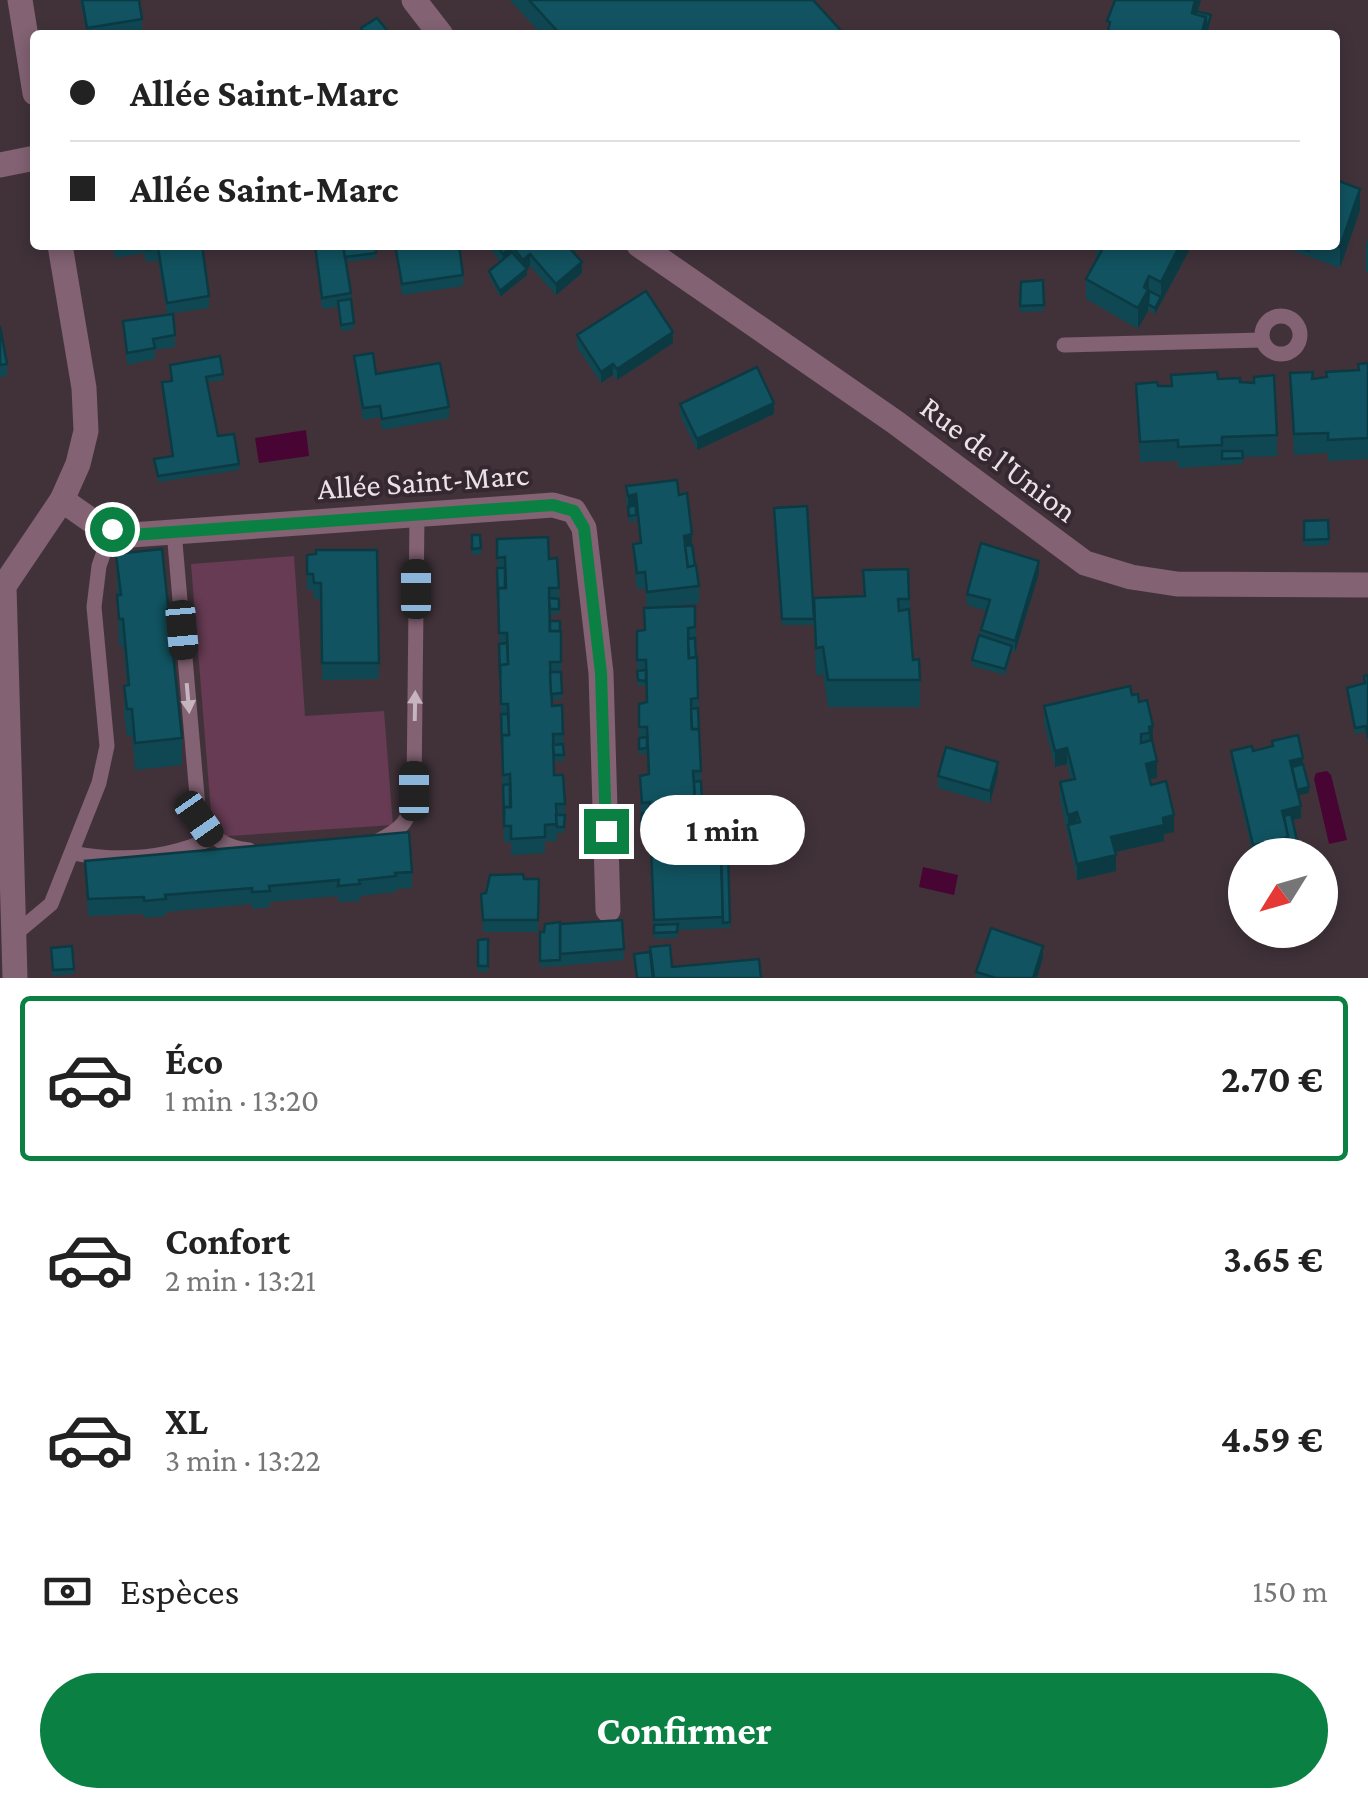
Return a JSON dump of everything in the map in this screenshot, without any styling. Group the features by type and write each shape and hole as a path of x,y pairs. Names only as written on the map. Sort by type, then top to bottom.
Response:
{"street":[{"path":"20,0 30,62"},
{"path":"414,0 437,30"},
{"path":"0,164 30,159"},
{"path":"15,978 4,586 62,500 78,464 86,431 84,388 61,250"},
{"name":"Rue de l'Union","path":"646,250 895,422 1085,563 1130,578 1178,584 1368,585"},
{"name":"Allée Saint-Marc","path":"62,500 92,521 131,535 553,505 574,511 584,528 601,673 608,910"}],"lane":[{"path":"1064,345 1262,340"},
{"path":"358,844 376,842 399,830 410,814 414,791 417,514"},
{"path":"14,935 51,904 100,783 107,746 94,607 99,566 112,529"},
{"path":"174,531 199,819 212,838 233,849 267,852"},
{"path":"72,853 110,860 186,851 212,838"}],"shaded area":[{"path":"306,430 309,456 259,463 255,438"},
{"path":"294,556 305,716 384,711 393,825 213,837 191,564"},
{"path":"1327,771 1331,775 1347,840 1328,838 1314,779 1316,773"},
{"path":"923,867 958,875 954,895 919,887"}],"building":[{"path":"82,0 139,0 142,19 87,28"},
{"path":"529,0 813,0 840,30 556,30"},
{"path":"1115,0 1195,0 1192,13 1206,17 1202,30 1108,30 1107,21"},
{"path":"1196,11 1211,15 1207,30 1206,17 1195,14"},
{"path":"377,18 387,30 362,30"},
{"path":"1340,181 1360,189 1340,247"},
{"path":"158,250 203,250 209,296 167,303"},
{"path":"316,250 344,250 351,293 322,298"},
{"path":"344,250 376,250 376,253 345,257"},
{"path":"396,250 460,250 463,275 402,284"},
{"path":"515,250 571,250 582,262 556,284 530,254 523,260"},
{"path":"1102,250 1177,250 1161,282 1149,276 1144,287 1148,290 1138,308 1086,279"},
{"path":"512,252 527,269 500,291 489,271"},
{"path":"1043,280 1044,305 1020,306 1021,282"},
{"path":"646,291 673,332 617,369 613,364 601,372 577,335"},
{"path":"1149,291 1161,297 1155,308 1148,304"},
{"path":"351,299 354,323 341,325 338,301"},
{"path":"173,314 175,335 153,339 155,348 127,353 123,321"},
{"path":"0,326 7,364 0,365"},
{"path":"373,353 376,374 440,363 449,407 382,419 380,406 363,408 354,356"},
{"path":"220,356 223,374 206,377 218,436 234,434 239,464 158,476 154,459 173,456 162,382 172,381 170,365"},
{"path":"1368,363 1368,438 1328,440 1328,433 1294,434 1290,373 1313,372 1312,379 1327,377 1326,372 1359,370 1358,364"},
{"path":"757,367 774,403 697,439 680,404"},
{"path":"1217,372 1218,379 1240,378 1240,382 1254,383 1254,377 1274,375 1277,435 1222,437 1222,445 1178,447 1178,440 1140,442 1136,384 1157,382 1158,386 1172,386 1171,375"},
{"path":"1222,451 1242,451 1243,458 1222,459"},
{"path":"677,480 679,495 687,493 692,534 684,536 688,567 696,565 699,586 647,592 645,572 637,573 633,544 641,543 636,494 628,496 626,486"},
{"path":"636,505 636,515 629,516 628,507"},
{"path":"807,506 814,619 782,619 774,508"},
{"path":"1328,520 1329,539 1304,540 1304,521"},
{"path":"472,535 480,535 481,548 472,549"},
{"path":"548,537 549,559 557,558 559,588 549,588 550,631 561,631 561,662 550,662 552,706 562,705 563,734 553,734 554,775 563,775 565,804 556,804 557,824 545,825 545,837 511,839 511,826 504,826 504,807 511,807 510,774 503,775 502,735 509,735 508,704 501,704 500,665 508,664 507,633 499,633 498,588 506,588 505,557 497,558 497,539"},
{"path":"981,543 1039,561 1015,641 981,630 990,600 967,594"},
{"path":"692,545 695,565 688,567 685,546"},
{"path":"162,549 182,738 135,743 132,709 127,709 124,686 129,685 123,619 119,619 117,595 121,595 116,554"},
{"path":"316,550 377,550 379,663 322,663 321,583 314,583 313,574 307,574 307,555 316,554"},
{"path":"497,568 505,568 505,588 498,588 498,599"},
{"path":"908,569 909,599 898,599 899,611 909,609 913,660 919,659 920,680 828,680 823,647 816,648 814,598 865,596 863,570"},
{"path":"549,598 559,599 559,609 550,609"},
{"path":"695,606 695,627 688,628 689,658 697,657 698,698 691,699 692,729 699,729 701,771 693,771 695,800 702,802 703,820 649,822 650,802 642,803 640,776 649,774 647,727 639,727 639,704 647,702 646,660 637,660 637,631 645,630 644,608"},
{"path":"550,621 560,621 560,631 550,631"},
{"path":"979,635 1012,646 1005,669 972,660"},
{"path":"695,638 696,657 689,658 688,639"},
{"path":"507,643 508,664 500,665 500,675 499,644"},
{"path":"646,670 646,681 638,680 637,671"},
{"path":"550,672 561,672 562,693 551,694"},
{"path":"1368,675 1368,738 1366,726 1355,728 1347,688 1365,683 1364,676"},
{"path":"1130,686 1132,695 1138,694 1139,702 1147,700 1153,726 1149,727 1150,733 1141,734 1141,743 1152,740 1157,761 1146,764 1151,785 1166,781 1174,815 1163,818 1164,825 1111,837 1116,855 1077,864 1068,825 1080,822 1077,812 1068,815 1060,782 1075,779 1067,748 1055,751 1044,706"},
{"path":"698,708 699,729 692,729 691,709"},
{"path":"501,714 508,714 509,735 502,735 502,745"},
{"path":"1298,735 1303,758 1290,761 1301,806 1282,811 1289,837 1251,838 1231,751 1252,746 1253,751 1273,746 1272,741"},
{"path":"647,737 647,748 639,749 639,738"},
{"path":"563,744 564,755 554,755 553,745"},
{"path":"946,747 998,762 990,791 938,776"},
{"path":"1303,764 1309,787 1297,790 1292,767"},
{"path":"701,781 702,801 695,800 694,782"},
{"path":"510,784 510,807 504,807 504,818 503,785"},
{"path":"642,813 649,813 649,823 641,824"},
{"path":"1291,814 1297,838 1288,838 1284,816"},
{"path":"556,815 565,815 564,827 557,827"},
{"path":"409,832 412,872 359,880 360,884 338,886 339,880 269,886 270,891 252,892 252,888 165,895 166,899 144,901 144,897 88,899 85,861"},
{"path":"721,844 723,917 654,920 651,847"},
{"path":"728,849 730,922 723,923 721,850"},
{"path":"523,874 524,879 539,879 538,920 483,920 481,894 486,893 490,875"},
{"path":"622,920 624,949 560,954 560,924"},
{"path":"560,922 560,960 540,961 540,932 544,932 545,924"},
{"path":"678,924 677,932 654,933 654,925"},
{"path":"991,928 1043,946 1033,978 996,978 976,972"},
{"path":"488,939 488,966 478,966 478,940"},
{"path":"670,945 672,967 759,959 761,978 654,978 650,947"},
{"path":"72,946 74,969 53,970 51,948"},
{"path":"650,952 653,978 637,978 634,954"}],"route":[{"path":"112,529 131,535 553,505 574,511 584,528 601,673 606,831"}]}
